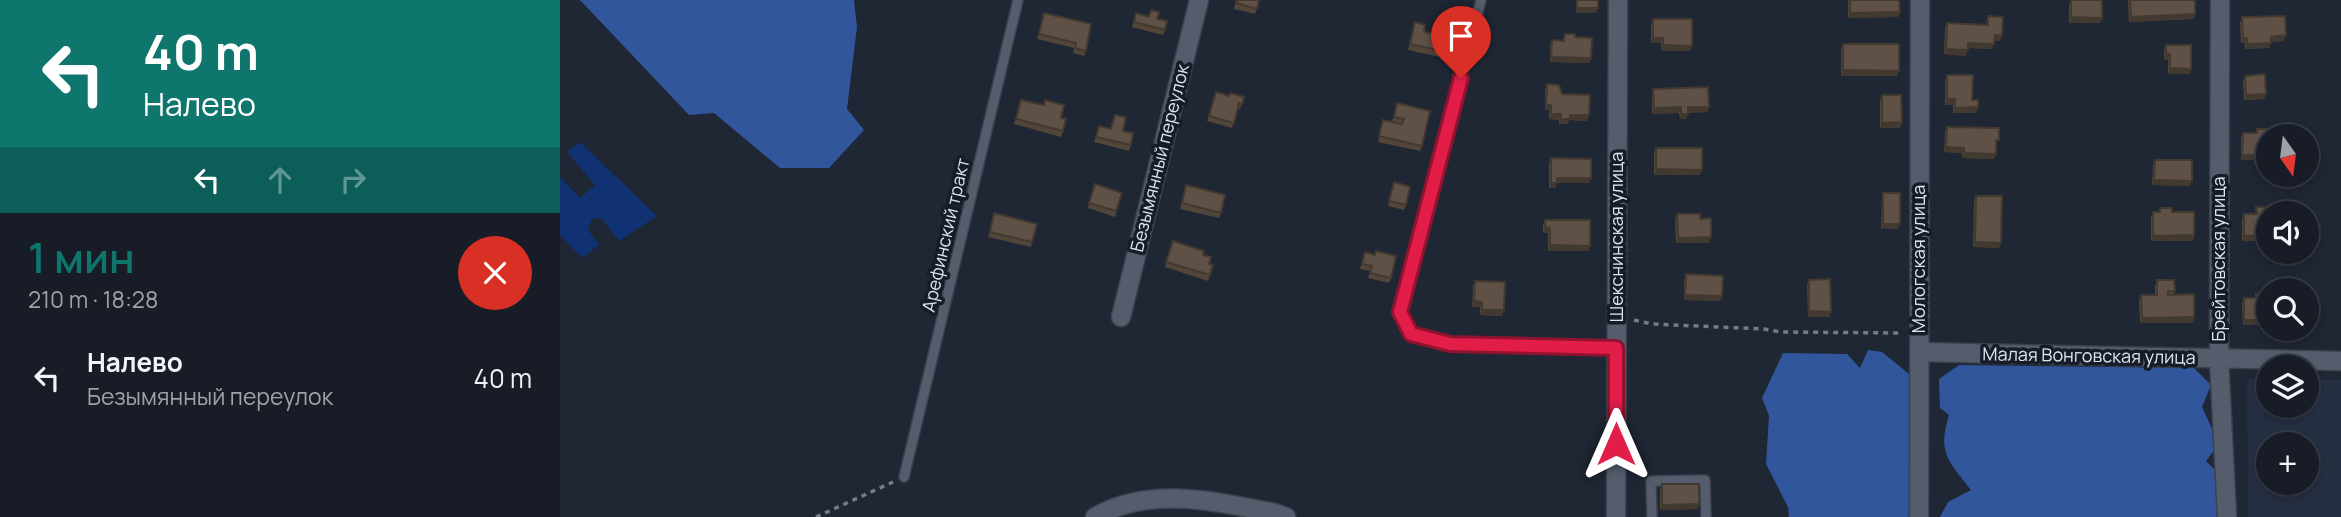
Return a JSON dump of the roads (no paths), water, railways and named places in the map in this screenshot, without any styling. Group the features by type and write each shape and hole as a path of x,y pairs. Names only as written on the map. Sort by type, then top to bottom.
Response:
{"street":[{"name":"Безымянный переулок","path":"1121,317 1199,0"},
{"name":"Шекснинская улица","path":"1616,517 1618,0"},
{"name":"Мологская улица","path":"1919,517 1920,0"},
{"name":"Брейтовская улица","path":"2220,0 2219,359 2227,517"},
{"name":"Малая Вонговская улица","path":"1920,352 2341,361"},
{"path":"1095,517 1136,502 1193,498 1286,517"}],"lane":[{"name":"Арефинский тракт","path":"905,477 1018,0"},
{"path":"1481,0 1400,312 1411,334 1450,344 1616,348"},
{"path":"1652,517 1651,481 1706,480 1706,517"}]}
